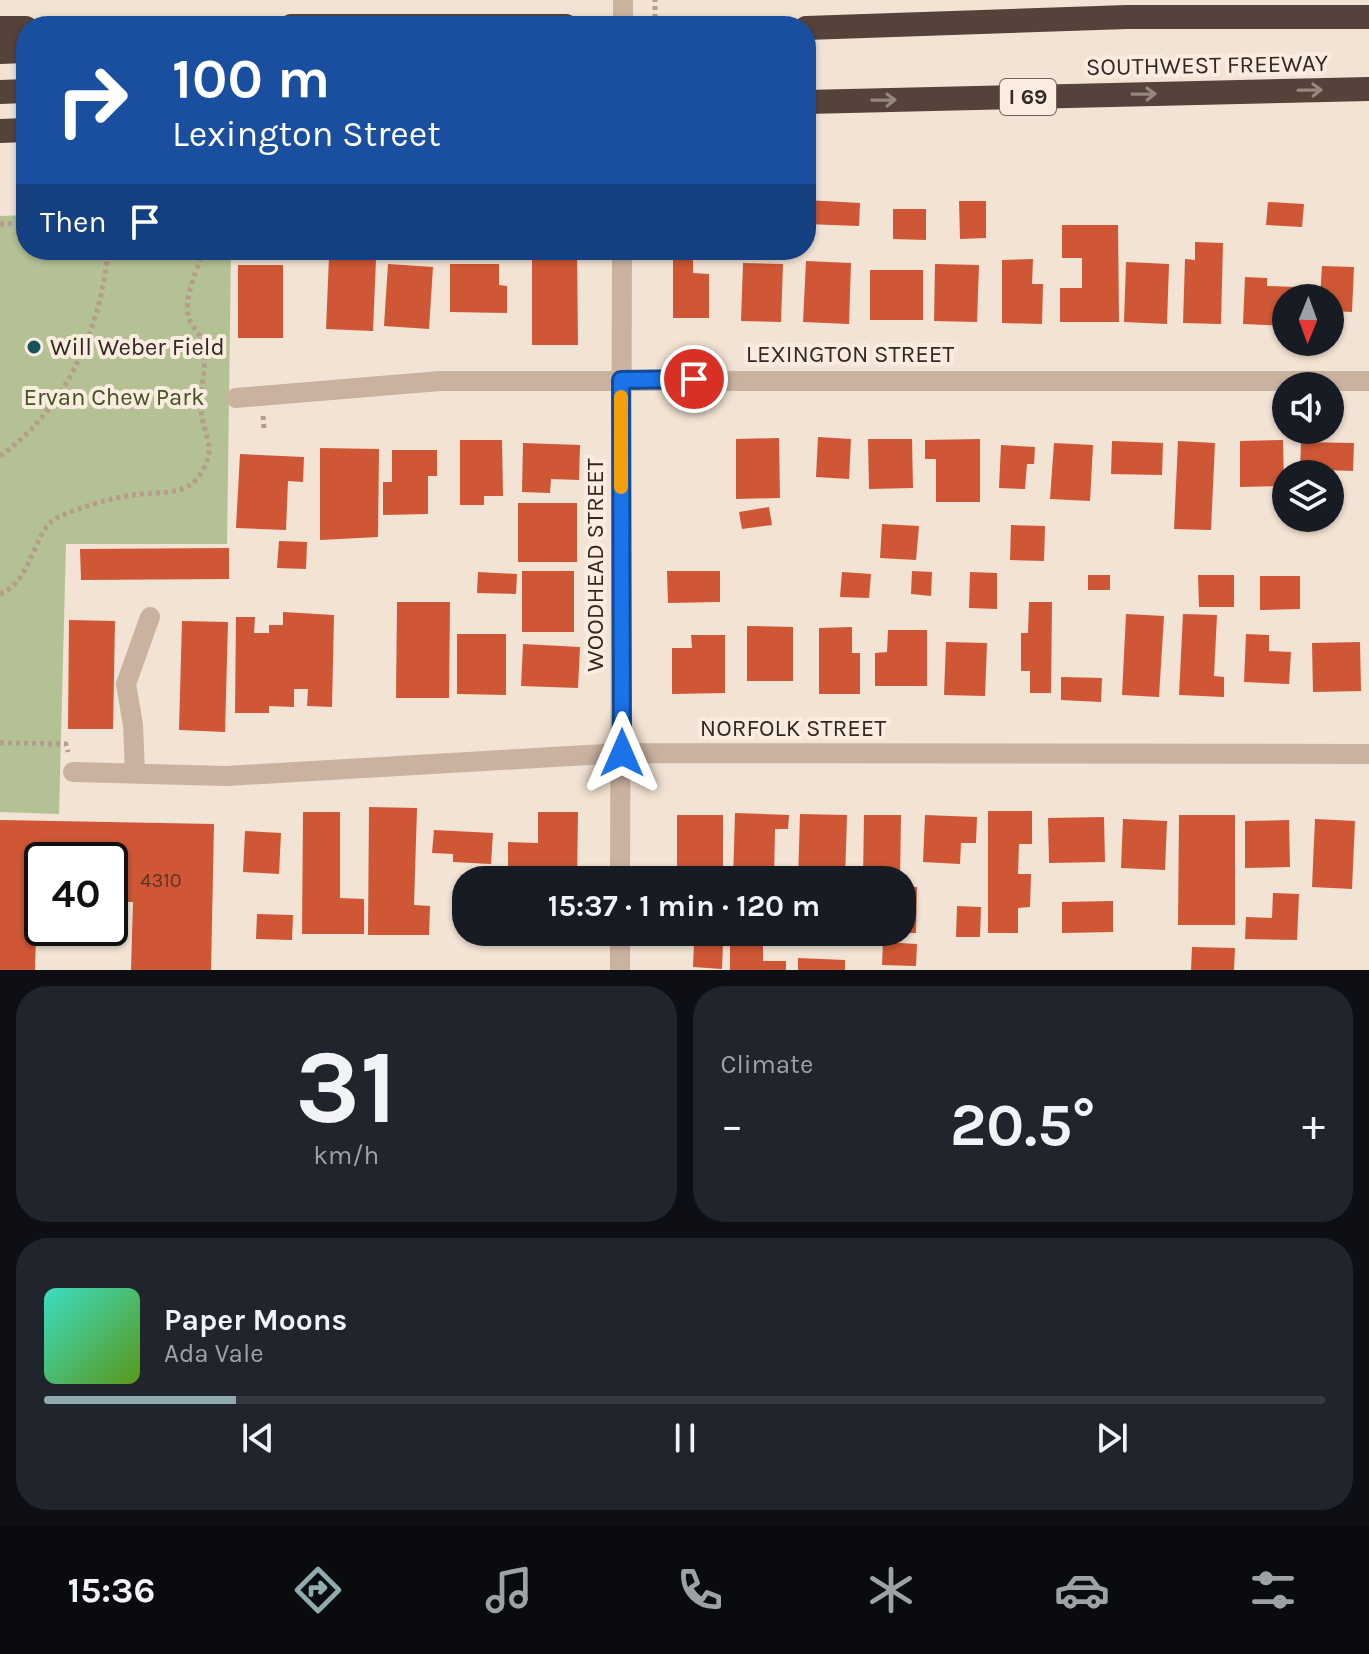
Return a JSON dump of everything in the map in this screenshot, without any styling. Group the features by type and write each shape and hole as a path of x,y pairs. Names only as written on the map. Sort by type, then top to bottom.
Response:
{"highway":[{"path":"816,28 1127,17 1369,17"},
{"name":"SOUTHWEST FREEWAY","path":"816,102 1369,89"}],"street":[{"name":"WOODHEAD STREET","path":"620,866 622,260"},
{"name":"LEXINGTON STREET","path":"236,398 440,381 1369,381"},
{"path":"135,773 133,725 126,684 150,617"},
{"name":"NORFOLK STREET","path":"73,772 226,776 622,753 1369,754"},
{"path":"620,946 620,970"}],"path":[{"path":"0,456 33,428 61,391 83,352 100,302 106,260"},
{"path":"0,594 22,575 44,530 55,518 131,495 166,492 192,484 207,463 208,433 201,414 206,371 201,339 189,318 188,295 200,260"},
{"path":"0,743 66,744 73,772"}],"green space":[{"name":"Ervan Chew Park","path":"16,215 16,260 231,260 227,544 66,544 59,814 0,812 0,216"}],"building":[{"path":"816,201 860,203 859,226 816,224"},
{"path":"959,201 986,201 986,238 960,239"},
{"path":"1268,202 1304,204 1302,227 1266,225"},
{"path":"893,209 926,209 926,240 893,239"},
{"path":"1062,225 1118,225 1119,322 1060,322 1060,288 1082,288 1082,258 1062,258"},
{"path":"1195,242 1223,243 1221,324 1183,323 1185,259 1195,260"},
{"path":"1033,259 1032,284 1043,284 1042,324 1002,323 1002,260"},
{"path":"329,260 376,260 373,331 326,329"},
{"path":"532,260 577,260 578,345 532,345"},
{"path":"673,260 693,260 693,273 709,274 709,318 673,318"},
{"path":"806,261 851,263 849,324 803,322"},
{"path":"1126,262 1169,264 1167,324 1124,322"},
{"path":"743,263 783,264 781,322 741,321"},
{"path":"388,264 433,267 429,329 384,326"},
{"path":"450,264 499,264 499,285 507,286 507,313 450,312"},
{"path":"935,264 979,265 977,322 934,321"},
{"path":"238,265 283,265 283,338 238,338"},
{"path":"1322,266 1354,267 1352,312 1344,312 1344,284 1321,284"},
{"path":"870,270 923,270 923,320 870,320"},
{"path":"1245,277 1267,278 1267,286 1272,286 1272,325 1243,324"},
{"path":"818,437 851,439 849,479 816,477"},
{"path":"779,438 780,498 736,499 736,439"},
{"path":"868,439 912,439 913,488 869,489"},
{"path":"980,439 980,502 936,502 936,459 925,459 925,440"},
{"path":"460,440 502,440 503,496 484,496 484,505 460,505"},
{"path":"1272,440 1272,444 1283,444 1283,460 1272,460 1272,486 1240,487 1240,441"},
{"path":"1112,441 1163,443 1162,475 1111,474"},
{"path":"1178,441 1215,443 1211,530 1174,529"},
{"path":"523,443 580,445 579,480 551,479 550,493 522,492"},
{"path":"1054,443 1093,445 1090,501 1050,499"},
{"path":"1354,443 1353,471 1344,471 1344,460 1300,460 1301,444"},
{"path":"1001,445 1035,447 1034,464 1027,464 1025,489 999,488"},
{"path":"320,448 379,449 378,537 320,540"},
{"path":"392,450 437,450 437,476 428,476 428,514 383,515 383,482 392,482"},
{"path":"240,454 304,457 303,482 288,481 286,530 236,528"},
{"path":"518,503 577,503 577,562 518,562"},
{"path":"769,507 772,525 742,529 739,512"},
{"path":"882,524 919,526 916,560 880,558"},
{"path":"1011,525 1045,526 1044,561 1010,560"},
{"path":"279,541 307,542 306,569 277,568"},
{"path":"229,548 229,579 81,580 80,549"},
{"path":"522,571 574,571 574,632 522,632"},
{"path":"667,571 720,571 720,602 668,603"},
{"path":"912,571 932,572 931,596 911,594"},
{"path":"478,572 517,574 516,594 477,593"},
{"path":"842,572 871,574 869,598 840,597"},
{"path":"970,572 997,573 997,609 969,608"},
{"path":"1088,575 1110,575 1110,590 1088,590"},
{"path":"1198,575 1234,575 1234,607 1199,607"},
{"path":"1260,576 1300,576 1300,609 1260,610"},
{"path":"397,602 450,602 449,698 396,698"},
{"path":"1029,602 1052,602 1051,693 1030,693 1030,671 1021,671 1021,633 1028,633"},
{"path":"283,612 334,615 332,707 307,706 308,689 294,689 294,707 269,706 269,713 235,713 236,617 255,617 254,633 269,633 269,625 283,625"},
{"path":"1126,614 1164,616 1159,697 1122,695"},
{"path":"1183,614 1217,615 1214,676 1224,677 1224,697 1179,695"},
{"path":"69,620 115,621 113,729 68,729"},
{"path":"182,621 228,622 225,732 179,730"},
{"path":"747,626 793,627 793,681 747,681"},
{"path":"852,627 852,653 860,653 860,694 819,694 819,628"},
{"path":"888,630 927,630 927,686 875,686 875,653 887,652"},
{"path":"457,634 506,634 506,695 457,694"},
{"path":"1246,634 1269,635 1269,651 1291,652 1289,684 1244,682"},
{"path":"691,635 725,635 725,693 672,694 672,648 692,648"},
{"path":"946,642 987,643 985,696 944,695"},
{"path":"1360,642 1361,691 1313,692 1312,643"},
{"path":"523,644 580,647 578,688 521,686"},
{"path":"1061,677 1102,678 1101,702 1061,700"},
{"path":"369,807 417,808 414,905 430,906 429,935 368,935"},
{"path":"988,811 1032,811 1032,844 1019,844 1018,874 1031,874 1030,907 1018,908 1018,933 988,933"},
{"path":"303,812 340,812 340,898 364,899 364,934 302,934"},
{"path":"538,812 578,812 577,866 508,866 508,842 538,843"},
{"path":"735,813 789,815 788,829 775,829 774,866 733,866"},
{"path":"800,814 847,815 845,866 798,866"},
{"path":"677,815 723,815 723,866 677,866"},
{"path":"864,815 901,815 900,866 863,866"},
{"path":"925,815 977,817 976,843 961,843 960,864 923,862"},
{"path":"1179,815 1235,815 1235,925 1178,925"},
{"path":"1104,817 1105,862 1049,863 1048,818"},
{"path":"1123,819 1167,821 1165,870 1121,868"},
{"path":"1315,819 1355,821 1352,889 1312,887"},
{"path":"0,820 214,824 211,970 131,970 133,902 128,902 128,842 24,842 24,946 36,946 35,970 0,970"},
{"path":"1289,820 1290,867 1245,868 1245,821"},
{"path":"434,830 493,833 491,864 453,862 453,854 432,853"},
{"path":"245,831 281,833 279,874 243,872"},
{"path":"1273,893 1299,894 1297,940 1245,939 1246,917 1272,918"},
{"path":"1113,901 1113,932 1062,933 1062,902"},
{"path":"957,906 981,907 980,937 956,937"},
{"path":"257,914 293,915 292,940 256,939"},
{"path":"917,944 916,966 882,965 883,946"},
{"path":"694,946 723,946 722,969 693,967"},
{"path":"730,946 763,946 763,961 786,961 786,970 730,970"},
{"path":"1192,947 1235,948 1234,970 1191,970"},
{"path":"798,958 845,960 845,970 798,970"}],"slow traffic":[{"path":"621,397 621,487"}],"place":[{"name":"Will Weber Field","path":"34,347"}],"route":[{"path":"622,753 621,380 694,379"}]}
